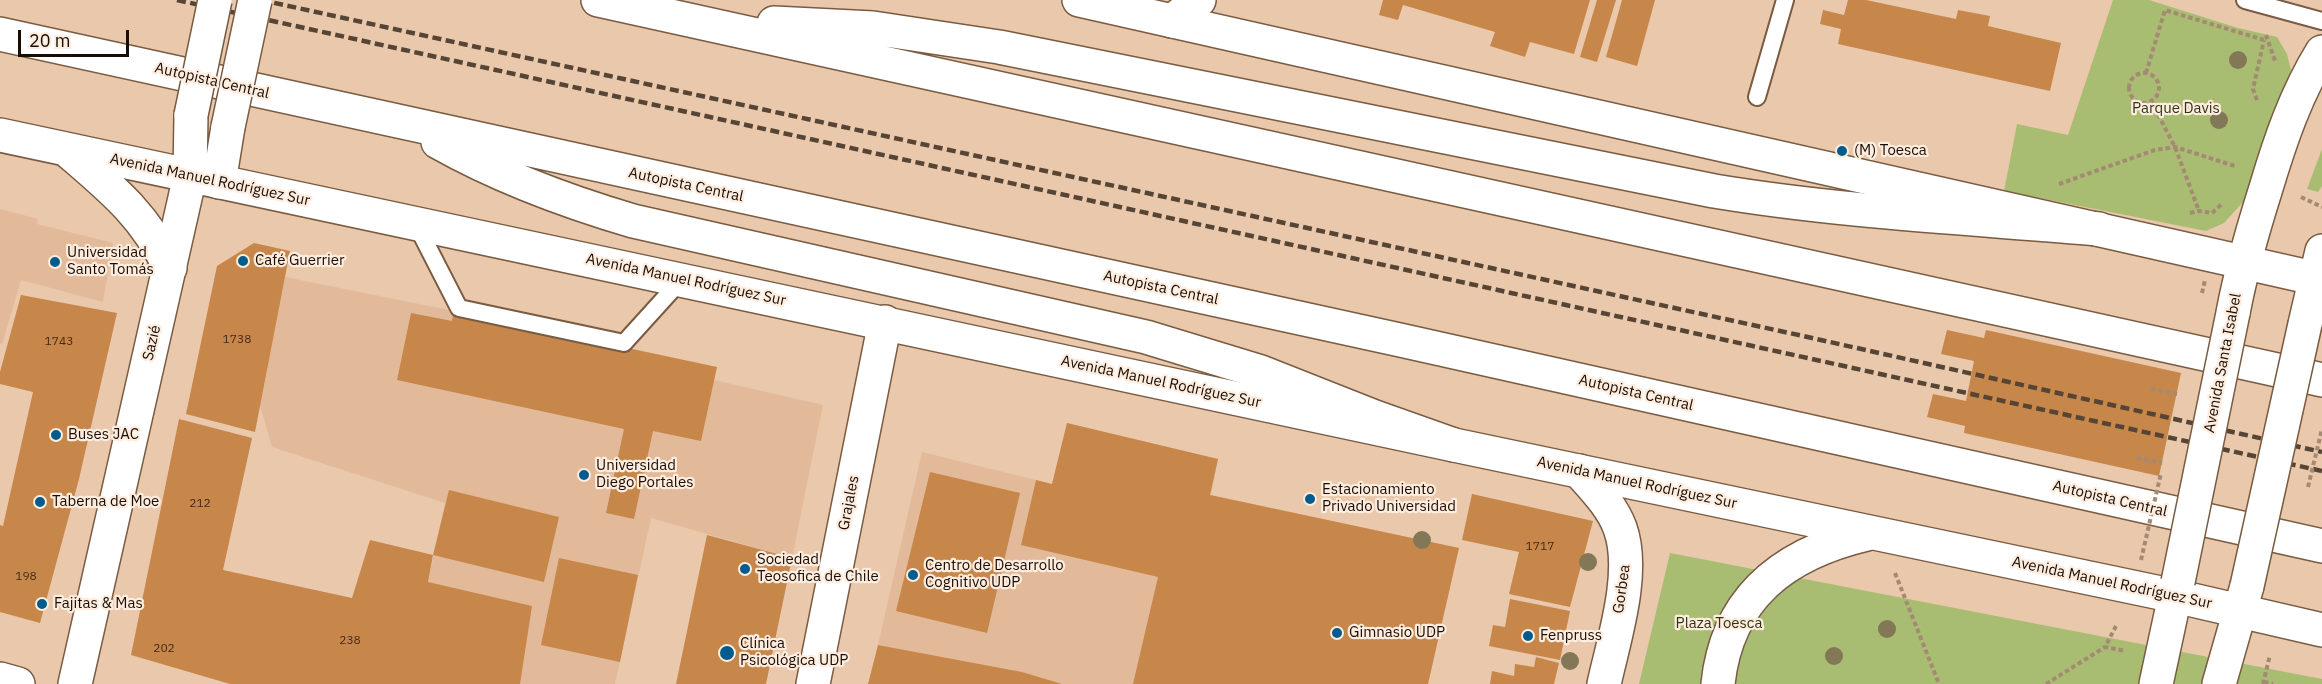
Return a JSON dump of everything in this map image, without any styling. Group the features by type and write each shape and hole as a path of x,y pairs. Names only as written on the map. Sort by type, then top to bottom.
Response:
{"main road":[{"name":"Sazié","path":"204,179 191,116 215,0"},
{"name":"Sazié","path":"75,684 170,268 204,179 228,127 255,0"},
{"path":"598,0 2322,380"},
{"path":"1079,0 2243,261 2320,270 2305,324 2244,598 2219,684"},
{"path":"1172,21 1199,0"},
{"path":"700,23 785,23 862,28 944,38 1070,60 1714,191 1820,207 2099,229"},
{"name":"Autopista Central","path":"0,34 1412,343 2322,546"},
{"name":"Avenida Santa Isabel","path":"2156,684 2243,261 2280,140 2296,100 2322,52"},
{"path":"405,124 466,158 528,187 580,206 633,221 1146,338 1261,372 1375,417 1455,445"},
{"name":"Avenida Manuel Rodríguez Sur","path":"0,135 1883,535 2176,589 2244,598 2322,630"},
{"path":"67,150 142,220 158,242 170,268"},
{"name":"Grajales","path":"813,684 885,322"},
{"name":"Gorbea","path":"1579,471 1611,511 1620,527 1625,546 1627,567 1624,587 1604,684"},
{"path":"1718,684 1725,645 1734,625 1759,589 1775,574 1804,556 1838,541 1883,535"},
{"path":"0,679 18,684"}],"lane":[{"path":"1756,96 1785,0"},
{"path":"2245,0 2322,21"},
{"path":"416,223 459,308 624,343 682,279"}],"path":[{"path":"2146,73 2165,9 2265,38 2253,88 2262,106"},
{"path":"2141,73 2155,77 2159,86 2157,94 2151,101 2136,100 2129,88 2133,78 2141,73"},
{"path":"2151,101 2175,147 2199,211"},
{"path":"2053,187 2155,150 2175,147 2244,169"},
{"path":"2151,389 2177,394"},
{"path":"2137,458 2162,463"},
{"path":"1883,535 1893,568 1940,684"},
{"path":"2046,684 2105,647 2116,626"},
{"path":"2105,647 2126,651"},
{"path":"2263,684 2264,682 2273,684"}],"shaded area":[{"name":"Universidad Santo Tomás","path":"0,209 38,219 37,224 113,243 103,302 21,280 2,344 0,343"},
{"name":"Universidad Diego Portales","path":"285,277 454,311 714,380 823,405 792,558 651,518 615,684 406,684 445,503 272,447 259,402"},
{"path":"1067,423 1218,459 1211,495 1459,548 1428,684 1019,684 1021,672 878,645 922,452 1052,484"}],"green space":[{"name":"Parque Davis","path":"2113,0 2149,0 2238,28 2277,37 2287,54 2291,70 2243,202 2224,223 2206,231 2004,191 2017,124 2068,135"},
{"path":"2322,149 2322,186 2318,192 2307,189"},
{"name":"Plaza Toesca","path":"1670,553 2322,679 2322,684 1639,684"}],"building":[{"path":"1383,0 1590,0 1574,54 1530,42 1525,57 1490,46 1495,32 1403,5 1398,20 1379,15"},
{"path":"1597,0 1616,0 1597,62 1580,57"},
{"path":"1622,0 1655,0 1637,66 1606,57"},
{"path":"1848,0 1866,0 1956,19 1958,10 1990,16 1988,26 2061,43 2050,91 1838,44 1841,29 1820,24 1823,10 1844,15"},
{"path":"254,243 290,251 255,432 186,414 217,266"},
{"path":"21,295 117,313 79,479 40,623 0,612 0,525 3,526 33,392 0,384 0,372"},
{"path":"454,311 717,367 701,441 653,431 634,519 606,513 624,429 397,380 411,313 452,321"},
{"path":"1947,330 1984,338 1986,330 2181,373 2159,476 1964,433 1965,426 1927,417 1933,394 1966,401 1974,361 1941,354"},
{"path":"179,419 252,438 223,570 352,598 370,540 433,555 428,582 532,606 520,684 230,684 131,655"},
{"path":"1067,423 1218,459 1210,495 1459,548 1428,684 1133,684 1158,577 1021,545 1036,480 1052,484"},
{"path":"930,472 1020,493 987,633 896,611"},
{"path":"449,490 559,517 544,582 433,555"},
{"path":"1472,494 1593,521 1570,607 1509,594 1519,552 1462,540"},
{"path":"707,535 792,558 766,684 676,684"},
{"path":"559,558 638,575 620,662 541,645"},
{"name":"Fenpruss","path":"1510,599 1570,611 1560,660 1489,646 1493,625 1505,627"},
{"path":"878,645 1022,672 1062,684 868,684"},
{"path":"1536,657 1559,663 1554,684 1490,684 1492,671 1514,676 1515,664 1534,667"}],"railway":[{"path":"177,0 2322,471"},
{"path":"261,0 1803,336 2322,452"}],"place":[{"name":"(M) Toesca","path":"1842,151"},
{"name":"Café Guerrier","path":"243,261"},
{"name":"Universidad Santo Tomás","path":"55,262"},
{"name":"Buses JAC","path":"56,435"},
{"name":"Universidad Diego Portales","path":"584,475"},
{"name":"Estacionamiento Privado Universidad","path":"1310,499"},
{"name":"Taberna de Moe","path":"40,502"},
{"name":"Sociedad Teosofica de Chile","path":"745,569"},
{"name":"Centro de Desarrollo Cognitivo UDP","path":"913,575"},
{"name":"Fajitas & Mas","path":"42,604"},
{"name":"Gimnasio UDP","path":"1337,633"},
{"name":"Fenpruss","path":"1528,636"},
{"name":"Clínica Psicológica UDP","path":"727,653"}]}
